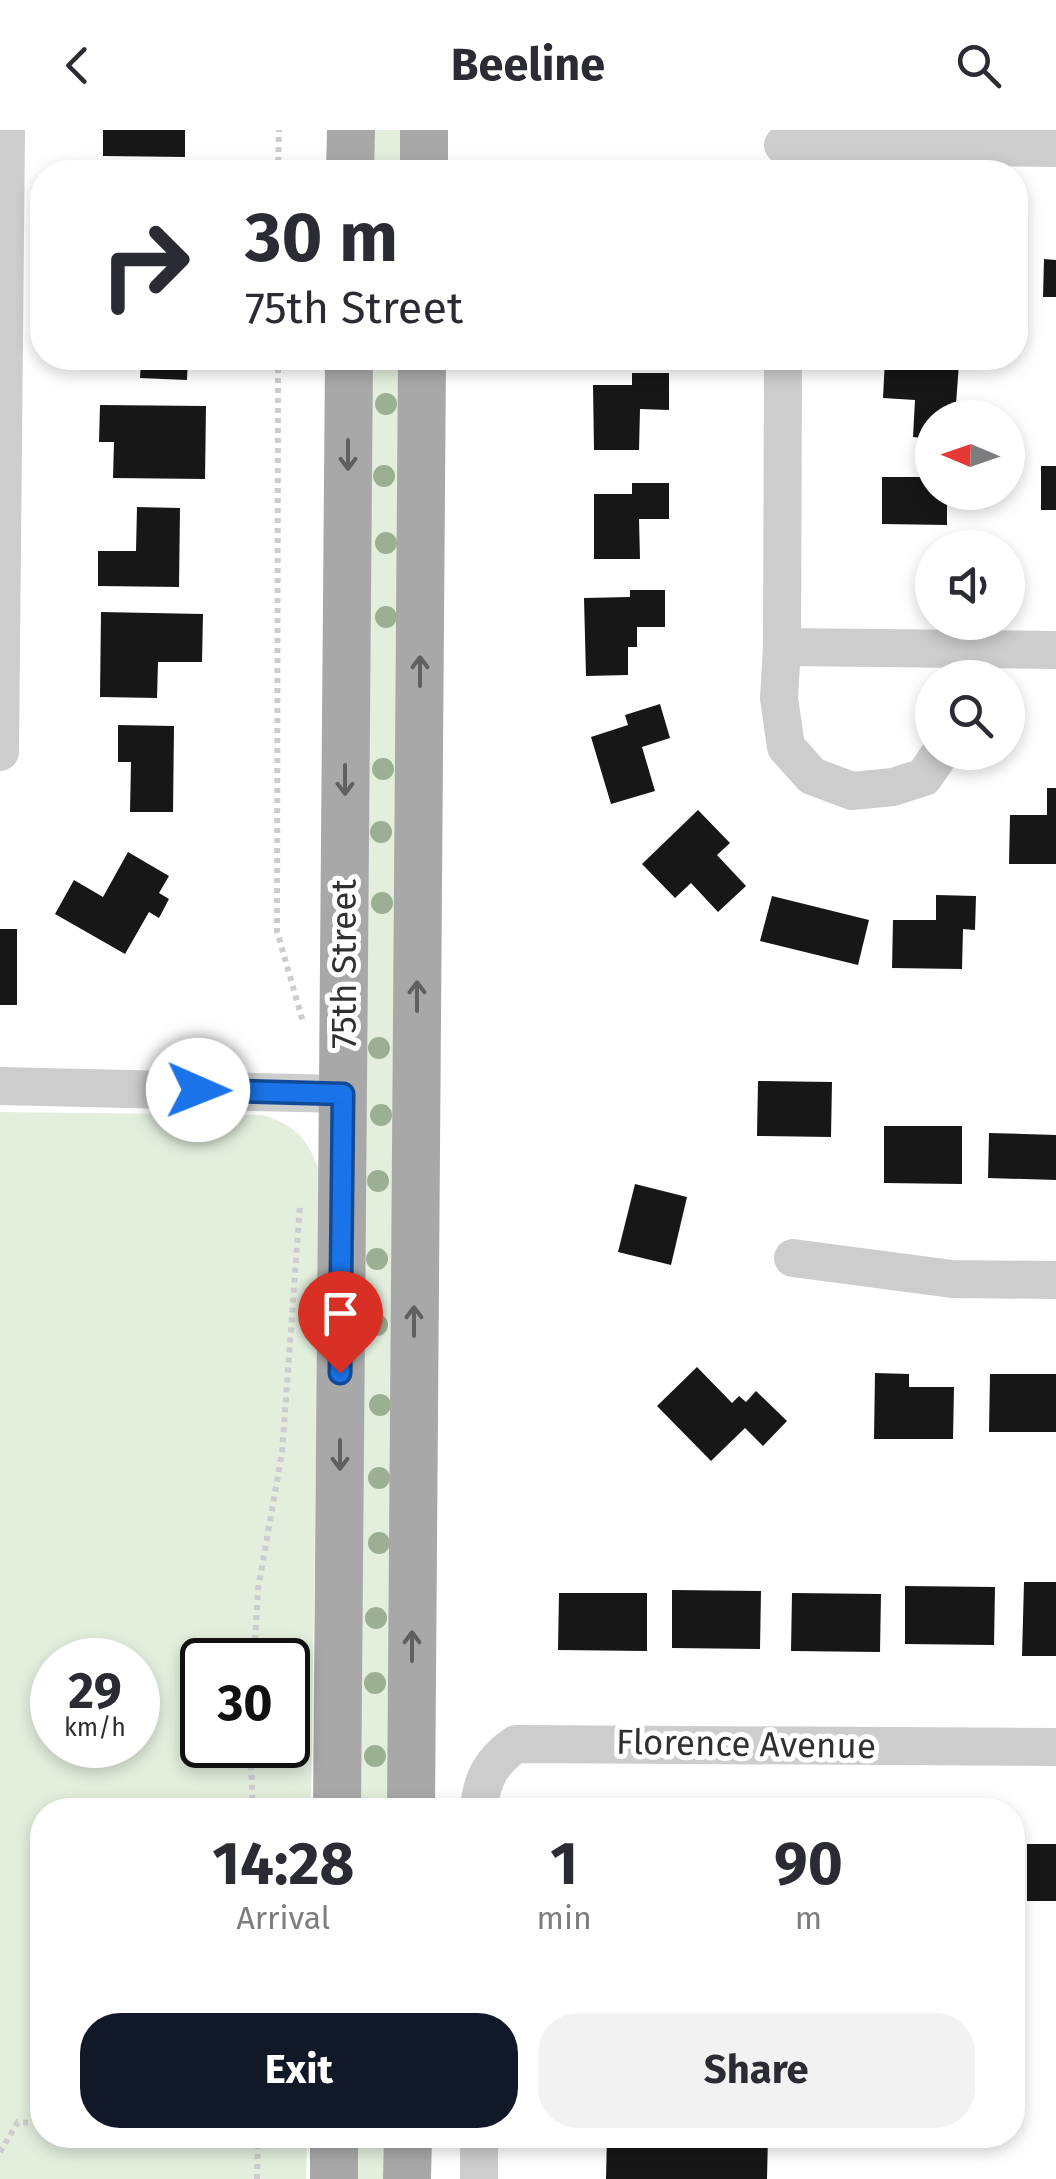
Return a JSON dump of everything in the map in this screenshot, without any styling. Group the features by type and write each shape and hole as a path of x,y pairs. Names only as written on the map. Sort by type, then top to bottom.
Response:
{"main road":[{"path":"350,160 351,130"},
{"path":"424,130 424,160"},
{"name":"75th Street","path":"337,1798 349,370"},
{"name":"75th Street","path":"410,1798 422,370"},
{"path":"334,2148 334,2179"},
{"path":"407,2179 408,2148"}],"street":[{"path":"0,752 6,130"},
{"path":"783,149 1056,148"},
{"path":"782,370 779,698 786,747 812,776 852,791 893,786 924,777 929,770"},
{"path":"782,647 921,660"},
{"path":"977,660 1056,650"},
{"path":"0,1086 343,1094"},
{"path":"793,1258 952,1279 1056,1280"},
{"name":"Florence Avenue","path":"481,1798 490,1767 516,1744 1056,1748"},
{"path":"479,2148 479,2179"}],"path":[{"path":"278,130 278,160"},
{"path":"278,370 277,931 308,1040"},
{"path":"255,1638 258,1589 282,1453 300,1199"},
{"path":"251,1768 252,1798"},
{"path":"0,2152 18,2122 30,2123"},
{"path":"257,2179 258,2148"}],"green space":[{"path":"371,130 404,130 404,160 371,160"},
{"path":"369,370 402,370 391,1798 357,1798"},
{"path":"0,1112 263,1115 300,1135 320,1173 311,1798 30,1798 30,2148 307,2148 306,2179 0,2179"},
{"path":"354,2148 388,2148 388,2179 353,2179"}],"building":[{"path":"103,130 185,130 185,157 103,156"},
{"path":"1044,259 1056,260 1056,297 1043,297"},
{"path":"140,370 187,370 187,380 140,378"},
{"path":"884,370 958,370 956,400 883,398"},
{"path":"632,373 669,373 669,410 640,409 639,450 594,450 593,385 632,385"},
{"path":"100,405 206,406 205,479 113,478 114,442 99,442"},
{"path":"1041,466 1056,466 1056,510 1041,510"},
{"path":"882,477 915,477 915,510 947,510 947,525 882,524"},
{"path":"632,483 669,483 669,519 639,519 640,559 594,559 594,494 632,494"},
{"path":"137,507 180,508 179,587 98,586 98,551 136,551"},
{"path":"630,590 665,590 665,627 637,627 637,647 628,647 628,675 586,676 584,598 630,597"},
{"path":"101,612 203,614 202,662 158,662 157,698 100,697"},
{"path":"660,704 670,738 642,747 655,791 611,804 591,737 628,725 625,715"},
{"path":"118,725 174,726 173,812 130,812 131,762 118,762"},
{"path":"1047,788 1056,788 1056,864 1009,864 1010,815 1047,815"},
{"path":"698,810 730,843 717,855 746,886 718,912 691,883 675,898 642,864"},
{"path":"128,852 169,876 159,893 169,899 159,918 149,912 125,954 55,914 74,880 103,897"},
{"path":"936,895 976,896 975,930 963,929 962,969 892,968 893,920 936,920"},
{"path":"772,896 869,920 858,965 760,941"},
{"path":"0,929 17,929 17,1005 0,1005"},
{"path":"758,1081 832,1082 831,1137 757,1136"},
{"path":"884,1126 962,1126 962,1184 884,1183"},
{"path":"989,1133 1056,1135 1056,1180 988,1178"},
{"path":"635,1184 687,1197 671,1265 618,1252"},
{"path":"697,1367 732,1403 739,1396 746,1402 756,1391 787,1421 763,1446 745,1428 711,1461 657,1406"},
{"path":"875,1373 909,1374 909,1387 954,1387 953,1439 874,1439"},
{"path":"990,1374 1056,1374 1056,1432 989,1432"},
{"path":"1024,1582 1056,1582 1056,1656 1022,1656"},
{"path":"905,1586 995,1587 994,1645 905,1644"},
{"path":"672,1590 761,1591 760,1649 672,1648"},
{"path":"559,1593 647,1593 647,1651 558,1650"},
{"path":"792,1593 881,1594 880,1652 791,1651"},
{"path":"1027,1844 1056,1844 1056,1901 1027,1901"},
{"path":"607,2148 768,2148 767,2179 606,2179"}],"route":[{"path":"198,1090 343,1094 340,1373"}]}
